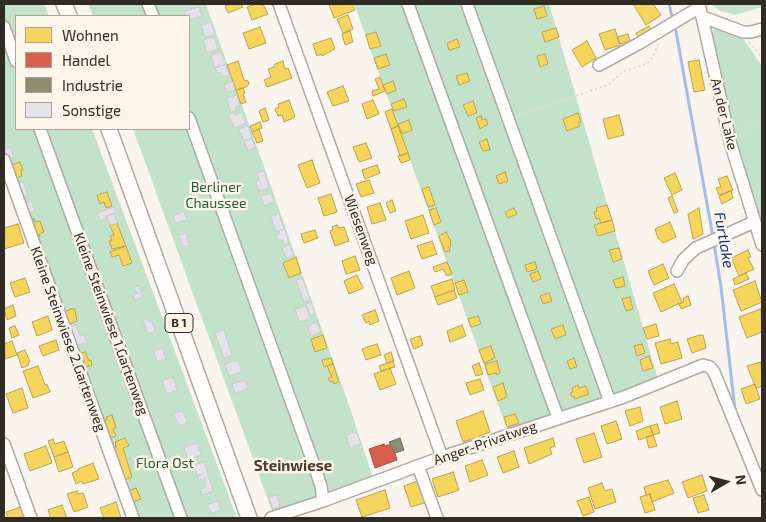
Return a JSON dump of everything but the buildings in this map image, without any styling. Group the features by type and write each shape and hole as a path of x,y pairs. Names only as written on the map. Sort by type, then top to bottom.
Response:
{"main road":[{"name":"B 1","path":"109,130 249,518"}],"street":[{"name":"Wiesenweg","path":"279,4 442,457"},
{"path":"408,4 558,418"},
{"path":"467,4 610,402"},
{"path":"599,64 700,9 742,32 762,29"},
{"name":"An der Lake","path":"700,9 731,142 762,245"},
{"path":"4,27 15,58"},
{"path":"190,121 311,457 323,501"},
{"name":"Kleine Steinwiese 1.Gartenweg","path":"40,130 181,518"},
{"name":"Kleine Steinwiese 2.Gartenweg","path":"4,160 133,518"},
{"path":"676,271 691,252 707,242 754,222"},
{"name":"Anger-Privatweg","path":"271,518 442,457 610,402 699,366 708,366 714,371 762,490"},
{"path":"4,444 31,518"},
{"path":"418,466 437,518"}],"path":[{"path":"742,32 762,58"},
{"path":"509,118 608,85 624,71 644,65 651,60 660,39"},
{"path":"731,142 762,117"}],"green space":[{"name":"Flora Ost","path":"4,4 44,4 49,15 15,15 15,130 92,130 237,518 135,518 4,155"},
{"name":"Berliner Chaussee","path":"88,4 206,4 351,411 373,478 272,511 133,130 190,130 190,15 93,15"},
{"path":"354,4 548,4 659,383 509,435"},
{"path":"712,4 762,4 762,7 735,15 721,11"},
{"path":"718,27 742,37 762,66 762,228 733,140 711,34"}],"waterway":[{"name":"Furtlake","path":"669,4 673,20"},
{"name":"Furtlake","path":"675,26 713,237"},
{"name":"Furtlake","path":"714,243 735,410"}],"district":[{"name":"Steinwiese","path":"293,466"}]}
